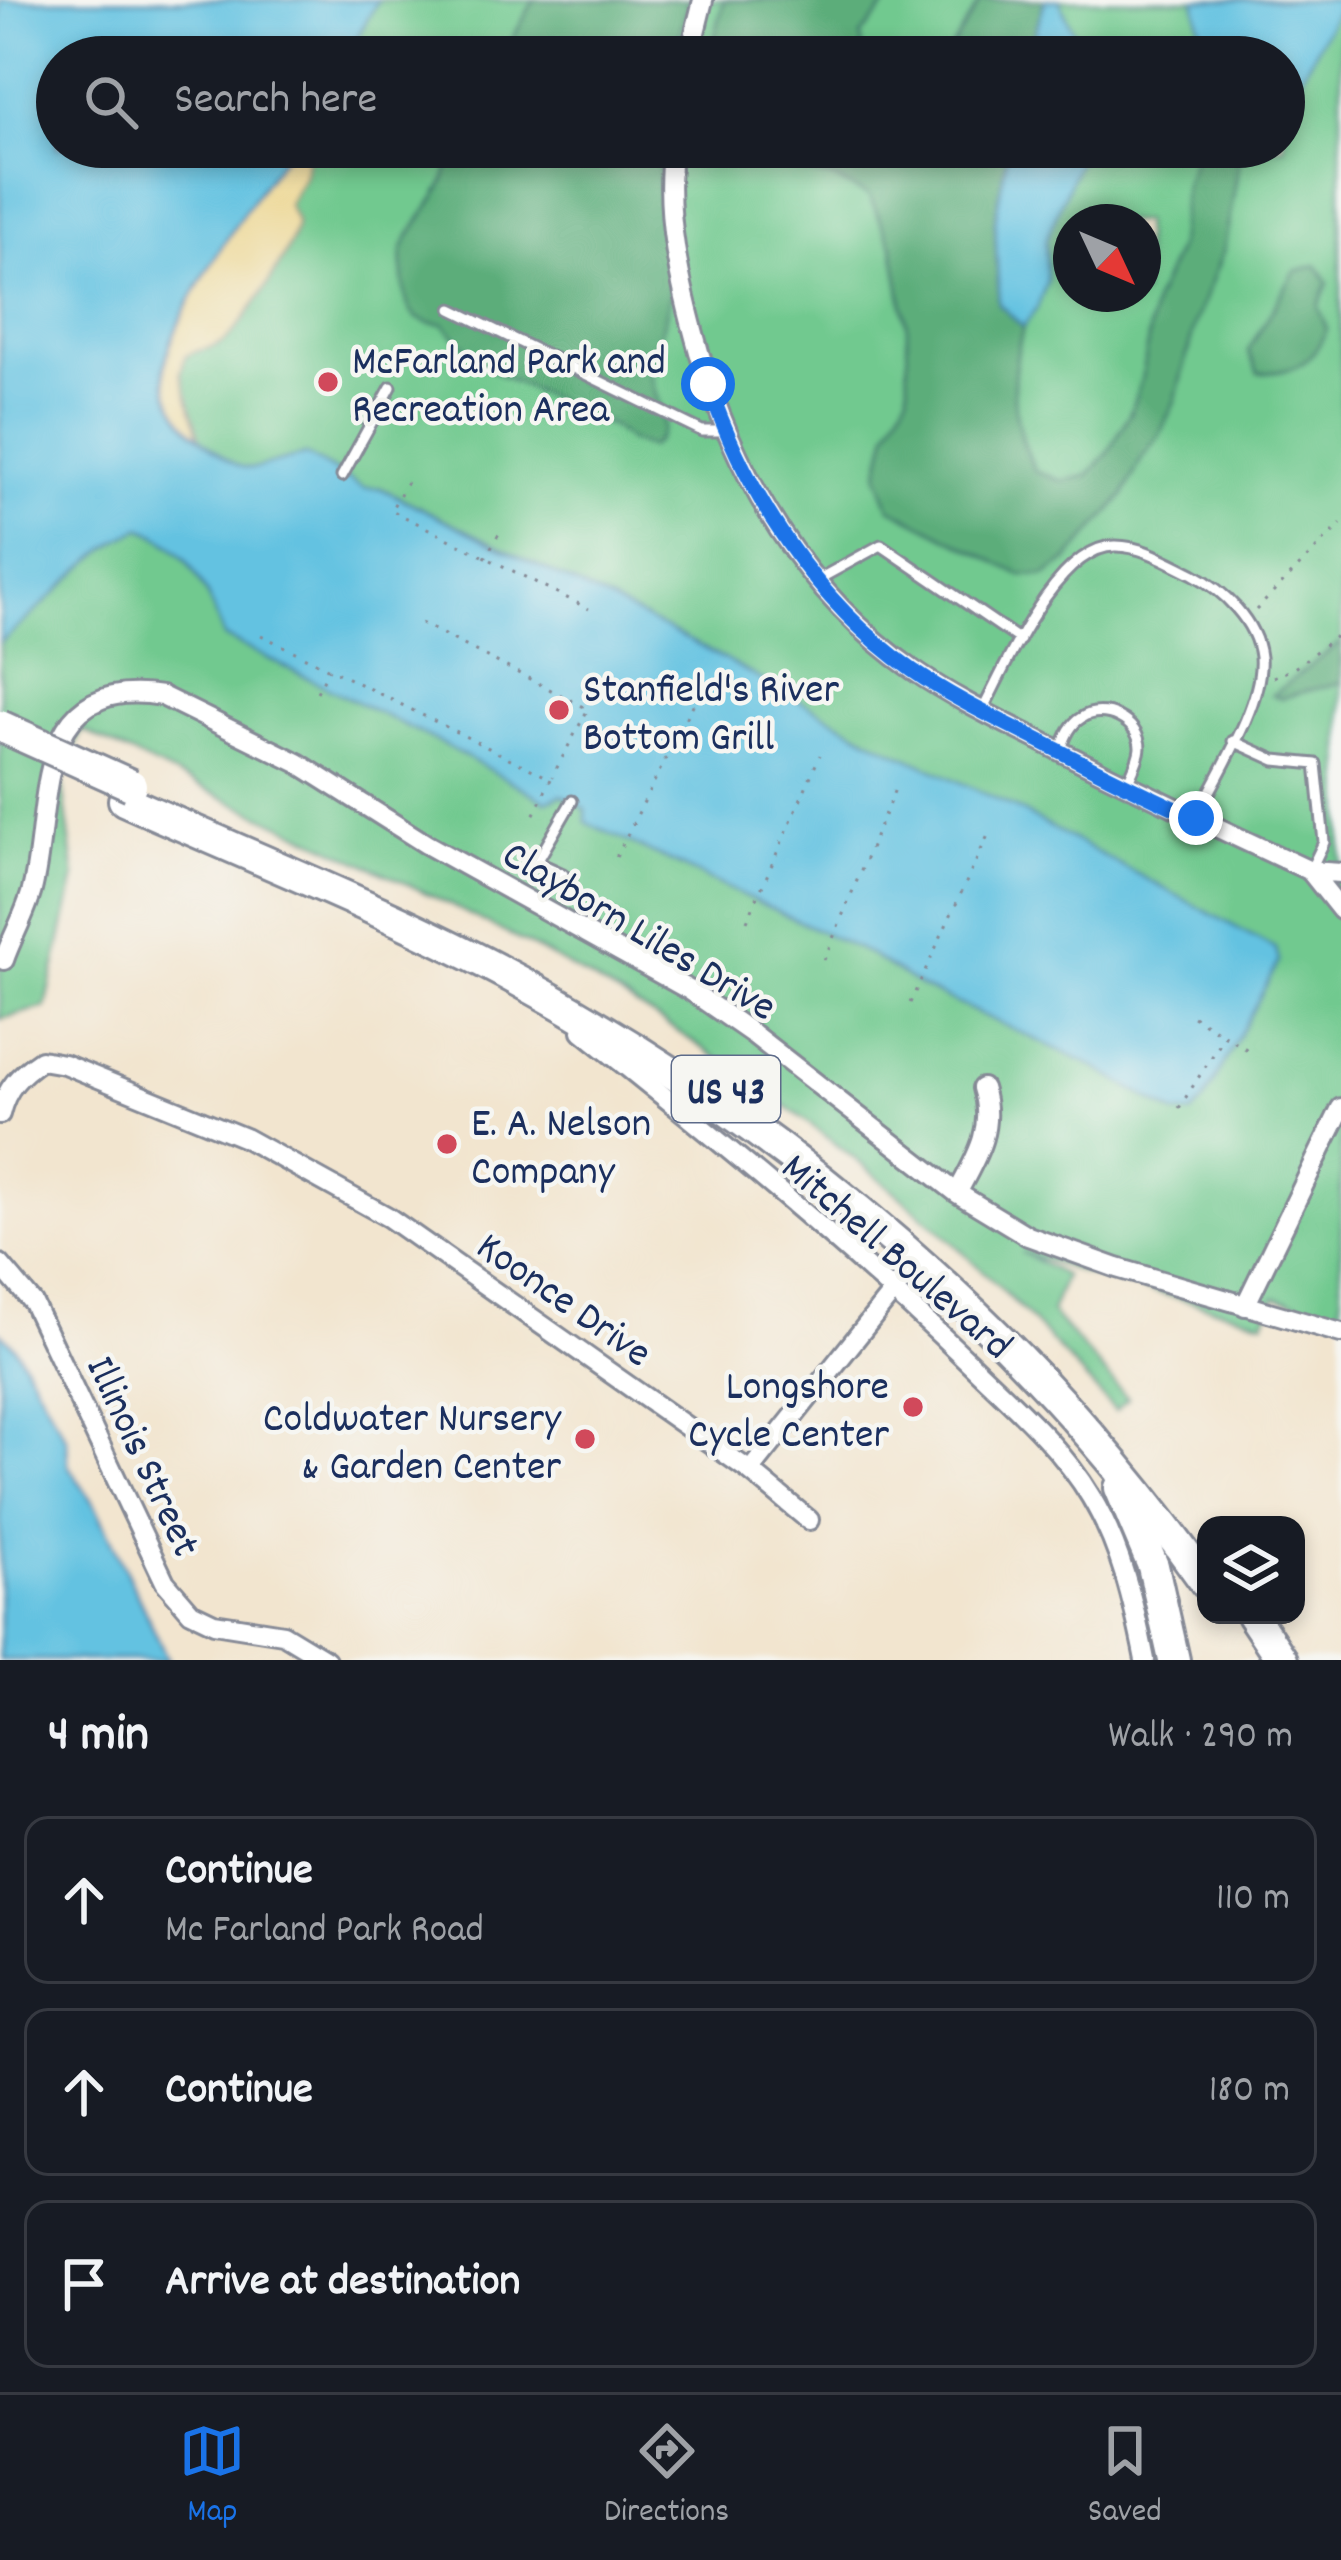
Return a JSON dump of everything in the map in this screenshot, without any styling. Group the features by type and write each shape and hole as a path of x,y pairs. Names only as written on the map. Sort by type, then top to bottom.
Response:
{"highway":[{"name":"US 43","path":"0,726 518,980 727,1109 832,1189 988,1328 1094,1441 1197,1572"},
{"name":"US 43","path":"0,745 128,792 475,941 608,1013 767,1117 873,1200 999,1313 1092,1411 1197,1541"},
{"path":"1094,1441 1153,1566 1174,1660"},
{"path":"1234,1624 1258,1660"},
{"path":"1258,1624 1282,1660"}],"street":[{"path":"694,36 703,0"},
{"path":"670,168 668,184 688,313 725,431 757,495 836,602 910,669 982,711 1126,786 1310,871 1341,873"},
{"name":"Clayborn Liles Drive","path":"4,960 31,892 51,763 63,733 74,719 108,698 144,693 162,696 298,763 426,844 691,991 957,1193 1045,1243 1341,1334"},
{"path":"1310,871 1341,910"},
{"name":"Mitchell Boulevard","path":"518,980 893,1290 1037,1428 1080,1480 1107,1526 1137,1618 1145,1660"},
{"name":"Koonce Drive","path":"0,1114 19,1074 41,1060 64,1064 244,1138 337,1186 405,1229 750,1471 809,1520"},
{"path":"957,1193 985,1143 988,1106 982,1088"},
{"path":"1245,1306 1341,1108"},
{"path":"750,1471 916,1263"},
{"name":"Illinois Street","path":"0,1264 34,1303 165,1582 190,1612 214,1623 283,1634 326,1660"},
{"path":"1037,1428 1062,1406"}],"lane":[{"path":"452,309 702,431 725,431"},
{"path":"342,476 391,387"},
{"path":"817,580 881,545 1020,640"},
{"path":"982,711 1042,597 1075,563 1113,545 1157,556 1210,583 1245,617 1260,657 1253,700 1196,818"},
{"path":"1060,751 1070,728 1084,715 1118,716 1134,729 1140,746 1126,786"},
{"path":"1233,741 1275,760 1316,764 1324,842 1310,871"},
{"path":"563,874 537,862 572,801"}],"path":[{"path":"407,482 391,510 589,609"},
{"path":"1252,616 1261,600 1341,524"},
{"path":"485,557 502,528"},
{"path":"421,623 588,709 533,816"},
{"path":"1271,677 1293,670 1341,632"},
{"path":"261,634 551,779"},
{"path":"317,692 329,669"},
{"path":"616,857 698,695"},
{"path":"747,921 820,755"},
{"path":"824,960 895,789"},
{"path":"910,1003 990,831"},
{"path":"1193,1016 1251,1052"},
{"path":"1179,1108 1225,1036"}],"green space":[{"path":"378,0 1341,0 1341,1316 1275,1297 1264,1321 1021,1252 1065,1276 1051,1312 1128,1399 1115,1411 1012,1300 903,1199 799,1116 690,1040 582,974 459,909 82,730 62,780 75,877 46,1007 0,1019 0,642 85,566 141,528 184,558 203,587 224,637 546,800 561,795 586,809 587,822 867,953 922,987 1087,1063 1175,1114 1162,888 692,642 381,488 364,488 306,455 251,471 236,468 190,430 164,373 279,168 1305,168 1305,36 358,36"},
{"path":"534,0 689,0 680,36 514,36"},
{"path":"724,0 891,0 861,36 715,36"},
{"path":"981,0 1045,0 1034,36 959,36"},
{"path":"449,168 660,168 659,217 670,288 651,371 663,430 650,447 502,376 481,363 443,324 422,321 411,312 402,251"},
{"path":"784,168 1004,168 995,221 999,304 1023,327 1015,366 1017,417 1035,471 1062,481 1087,476 1108,453 1130,413 1143,374 1152,312 1161,312 1161,285 1178,246 1190,168 1238,168 1224,249 1196,321 1175,401 1159,436 1124,495 1068,560 1045,576 1021,575 890,508 878,475 888,432 908,395 907,328 893,247 869,196 832,178"},
{"path":"1317,265 1328,282 1318,307 1327,329 1321,341 1301,364 1258,373 1248,351 1295,271"},
{"path":"1341,642 1341,682 1281,698 1272,695"}],"sand":[{"path":"276,168 306,168 288,204 296,222 294,233 257,300 228,338 185,357 181,373 200,438 172,402 165,375 168,354 195,293"}],"water":[{"path":"0,0 378,0 358,36 36,36 36,168 276,168 195,291 168,351 167,391 192,431 240,466 258,467 306,455 364,488 380,488 692,642 883,746 1009,805 1276,949 1279,961 1202,1104 1191,1114 1176,1114 1087,1063 922,987 867,953 586,822 586,809 561,795 546,801 443,744 224,637 195,572 172,546 141,528 85,566 0,642"},
{"path":"1045,0 1059,0 1075,36 1034,36"},
{"path":"1195,0 1341,0 1305,69 1305,36 1202,36"},
{"path":"1004,168 1076,168 1061,204 1053,204 1053,224 1046,241 1047,281 1037,308 1023,327 999,304 995,221"},
{"path":"0,1332 15,1347 67,1440 68,1465 97,1509 168,1660 0,1660"}],"place":[{"name":"McFarland Park and Recreation Area","path":"328,382"},
{"name":"Stanfield's River Bottom Grill","path":"559,710"},
{"name":"E. A. Nelson Company","path":"447,1144"},
{"name":"Longshore Cycle Center","path":"913,1407"},
{"name":"Coldwater Nursery & Garden Center","path":"585,1439"}],"route":[{"path":"708,384 757,495 790,547 836,602 881,644 910,669 959,699 1196,818"}]}
